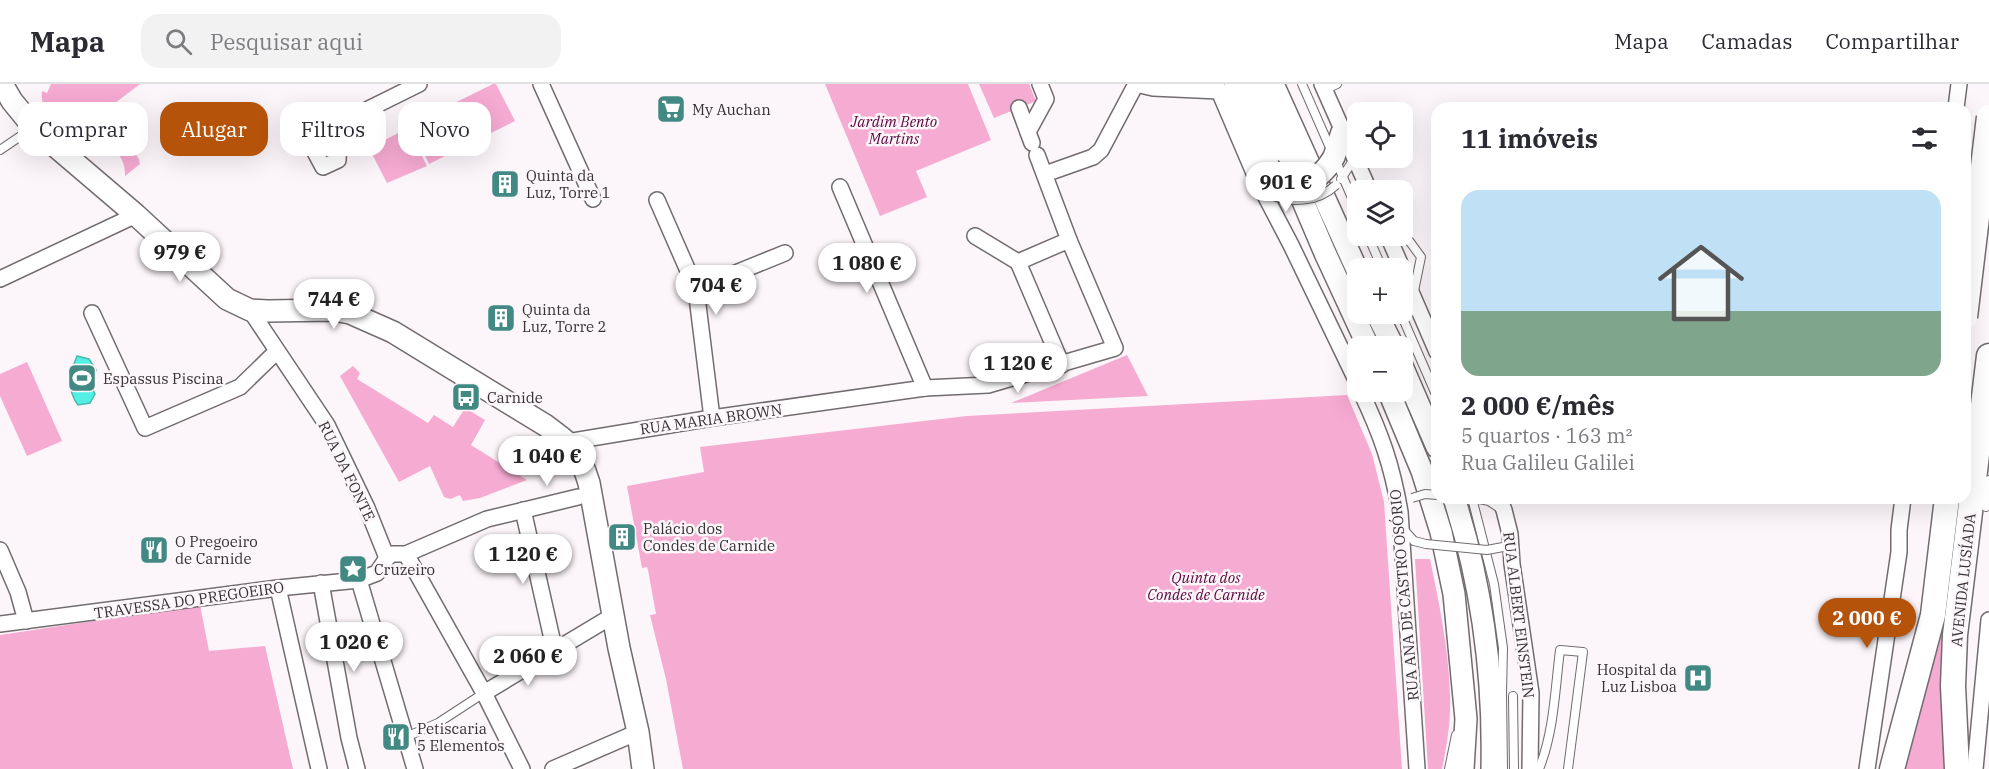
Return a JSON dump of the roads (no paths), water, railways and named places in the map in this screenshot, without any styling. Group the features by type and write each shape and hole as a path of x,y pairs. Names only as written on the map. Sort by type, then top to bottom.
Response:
{"main road":[{"name":"RUA DA FONTE","path":"2,84 18,108"},
{"path":"1253,84 1325,253 1363,336"},
{"path":"1273,84 1352,258"},
{"path":"1224,86 1263,173 1290,185 1300,186 1339,169 1342,132"},
{"path":"1971,267 1989,117"},
{"name":"RUA DA FONTE","path":"67,156 136,215 227,299 250,310"},
{"path":"250,310 333,310 370,320 545,425 576,450 589,483 638,732 643,769"},
{"name":"AVENIDA LUSÍADA","path":"1957,769 1953,686 1955,635 1981,481 1989,356"},
{"path":"1413,391 1431,433"},
{"path":"1393,402 1422,471 1431,500"},
{"path":"1432,504 1455,594 1466,719 1463,769"},
{"path":"1455,504 1486,643 1491,702 1492,769"},
{"name":"AVENIDA LUSÍADA","path":"1892,769 1933,615 1946,504"}],"street":[{"path":"382,102 419,84"},
{"path":"541,84 593,199"},
{"path":"1033,143 1046,99 1040,84"},
{"path":"1045,174 1093,157 1101,150 1136,84 1153,88 1224,86"},
{"path":"1957,102 1959,84"},
{"path":"1328,86 1342,132"},
{"path":"1018,262 1069,240 1019,108"},
{"path":"1339,169 1355,180"},
{"path":"1263,173 1291,245 1347,361"},
{"path":"840,187 925,388"},
{"path":"657,200 696,289 712,418"},
{"path":"0,279 136,215"},
{"path":"975,236 1018,262 1062,365"},
{"name":"RUA MARIA BROWN","path":"567,442 712,418 925,388 988,385 1115,348 1069,240"},
{"path":"696,289 785,253"},
{"path":"1413,296 1431,338"},
{"name":"RUA DA FONTE","path":"250,310 327,425 367,508 484,693 522,769"},
{"path":"92,313 145,428 240,387 277,351"},
{"name":"RUA ANA DE CASTRO OSÓRIO","path":"1365,402 1386,448 1394,478 1400,519 1417,769"},
{"path":"395,555 487,519 578,497"},
{"name":"RUA ALBERT EINSTEIN","path":"1497,504 1512,564 1530,693 1530,769"},
{"path":"1868,769 1899,552 1902,504"},
{"path":"524,510 555,652"},
{"path":"0,550 18,592 26,621"},
{"name":"TRAVESSA DO PREGOEIRO","path":"0,624 321,582 359,580 377,573 395,555"},
{"path":"359,580 415,769"},
{"path":"321,582 349,738 357,769"},
{"path":"279,588 319,769"},
{"path":"484,693 614,615"},
{"path":"1975,769 1989,620"},
{"path":"553,769 638,732"}],"lane":[{"path":"1302,84 1347,187"},
{"path":"0,150 18,138"},
{"path":"1263,173 1269,194 1285,200 1300,201 1315,198 1339,169"},
{"path":"1973,174 1989,176"},
{"path":"1973,191 1989,193"},
{"path":"1971,211 1989,213"},
{"path":"1413,246 1421,257 1413,296"},
{"path":"1405,324 1431,383"},
{"path":"1981,481 1986,507"},
{"path":"1431,494 1412,498 1400,519 1414,541 1486,550 1507,546"},
{"path":"1475,504 1494,584 1503,648 1503,769"},
{"path":"1539,769 1546,752 1550,731 1560,650 1586,653 1569,769"},
{"path":"1455,699 1455,687 1462,659"},
{"path":"406,737 438,723 484,693"},
{"path":"1513,696 1514,769"},
{"path":"1449,769 1456,723"}],"water":[{"name":"Espassus Piscina","path":"77,356 89,359 96,370 90,384 95,394 90,403 78,405 72,393 70,381"}],"place":[{"name":"My Auchan","path":"671,109"},
{"name":"Quinta da Luz, Torre 1","path":"505,184"},
{"name":"Quinta da Luz, Torre 2","path":"501,318"},
{"name":"Espassus Piscina","path":"82,378"},
{"name":"Carnide","path":"466,397"},
{"name":"Palácio dos Condes de Carnide","path":"622,537"},
{"name":"O Pregoeiro de Carnide","path":"154,550"},
{"name":"Cruzeiro","path":"353,569"},
{"name":"Hospital da Luz Lisboa","path":"1698,678"},
{"name":"Petiscaria 5 Elementos","path":"396,737"}],"park label":[{"name":"Jardim Bento Martins","path":"894,130"},
{"name":"Quinta dos Condes de Carnide","path":"1206,586"}]}
